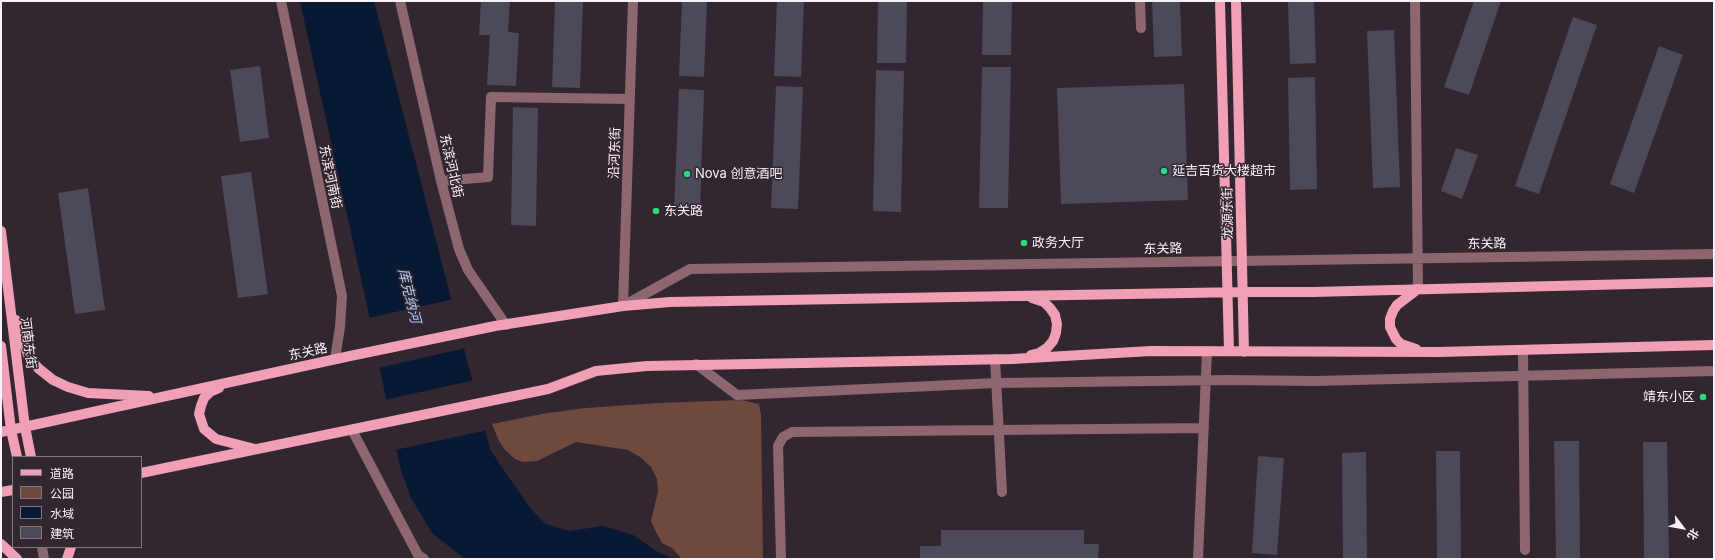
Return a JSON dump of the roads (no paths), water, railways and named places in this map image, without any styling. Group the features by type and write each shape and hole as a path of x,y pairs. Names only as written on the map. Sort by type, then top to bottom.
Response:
{"main road":[{"name":"龙源东街","path":"1220,1 1229,351"},
{"name":"龙源东街","path":"1236,1 1244,352"},
{"name":"河南东街","path":"1,231 25,427 31,456"},
{"name":"东关路","path":"6,431 335,359 500,325 623,306 670,302 1227,292 1313,292 1714,282"},
{"path":"1418,289 1397,305 1393,311 1390,319 1392,333 1396,340 1408,347 1438,352"},
{"path":"1012,359 1039,353 1047,348 1053,341 1056,333 1057,324 1055,315 1050,308 1044,302 1036,298 1020,296"},
{"path":"10,301 28,355 38,368 53,380 68,387 88,393 163,397"},
{"path":"142,473 548,389 596,371 696,364 1012,359 1151,351 1438,352 1714,345"},
{"name":"河南东街","path":"1,346 6,431 17,456"},
{"path":"235,381 210,392 204,398 199,414 201,423 209,435 216,439 257,449"},
{"path":"1,492 12,490"},
{"path":"1,544 17,559"},
{"path":"67,559 72,548"}],"street":[{"name":"东滨河南街","path":"281,1 342,296 340,327 335,359"},
{"name":"东滨河北街","path":"400,1 441,181 459,249 468,270 500,325"},
{"name":"沿河东街","path":"623,306 633,1"},
{"path":"1140,1 1142,28"},
{"path":"1415,1 1418,289"},
{"path":"441,181 488,177 491,97 630,99"},
{"name":"东关路","path":"623,306 690,269 1714,254"},
{"path":"1523,350 1525,550"},
{"path":"1198,559 1207,351"},
{"path":"995,359 1002,492"},
{"path":"696,364 737,395 996,383 1206,380 1315,381 1714,370"},
{"path":"781,559 778,446 783,437 792,432 1204,428"},
{"path":"352,430 418,555 424,559"},
{"path":"42,548 44,559"}],"water":[{"name":"库克纳河","path":"300,1 374,1 490,449 499,463 530,508 546,524 569,531 603,526 633,535 658,552 674,559 465,559 432,533 411,498 400,467 369,315"}],"place":[{"name":"延吉百货大楼超市","path":"1164,171"},
{"name":"Nova 创意酒吧","path":"687,174"},
{"name":"东关路","path":"656,211"},
{"name":"政务大厅","path":"1024,243"},
{"name":"靖东小区","path":"1703,397"}]}
